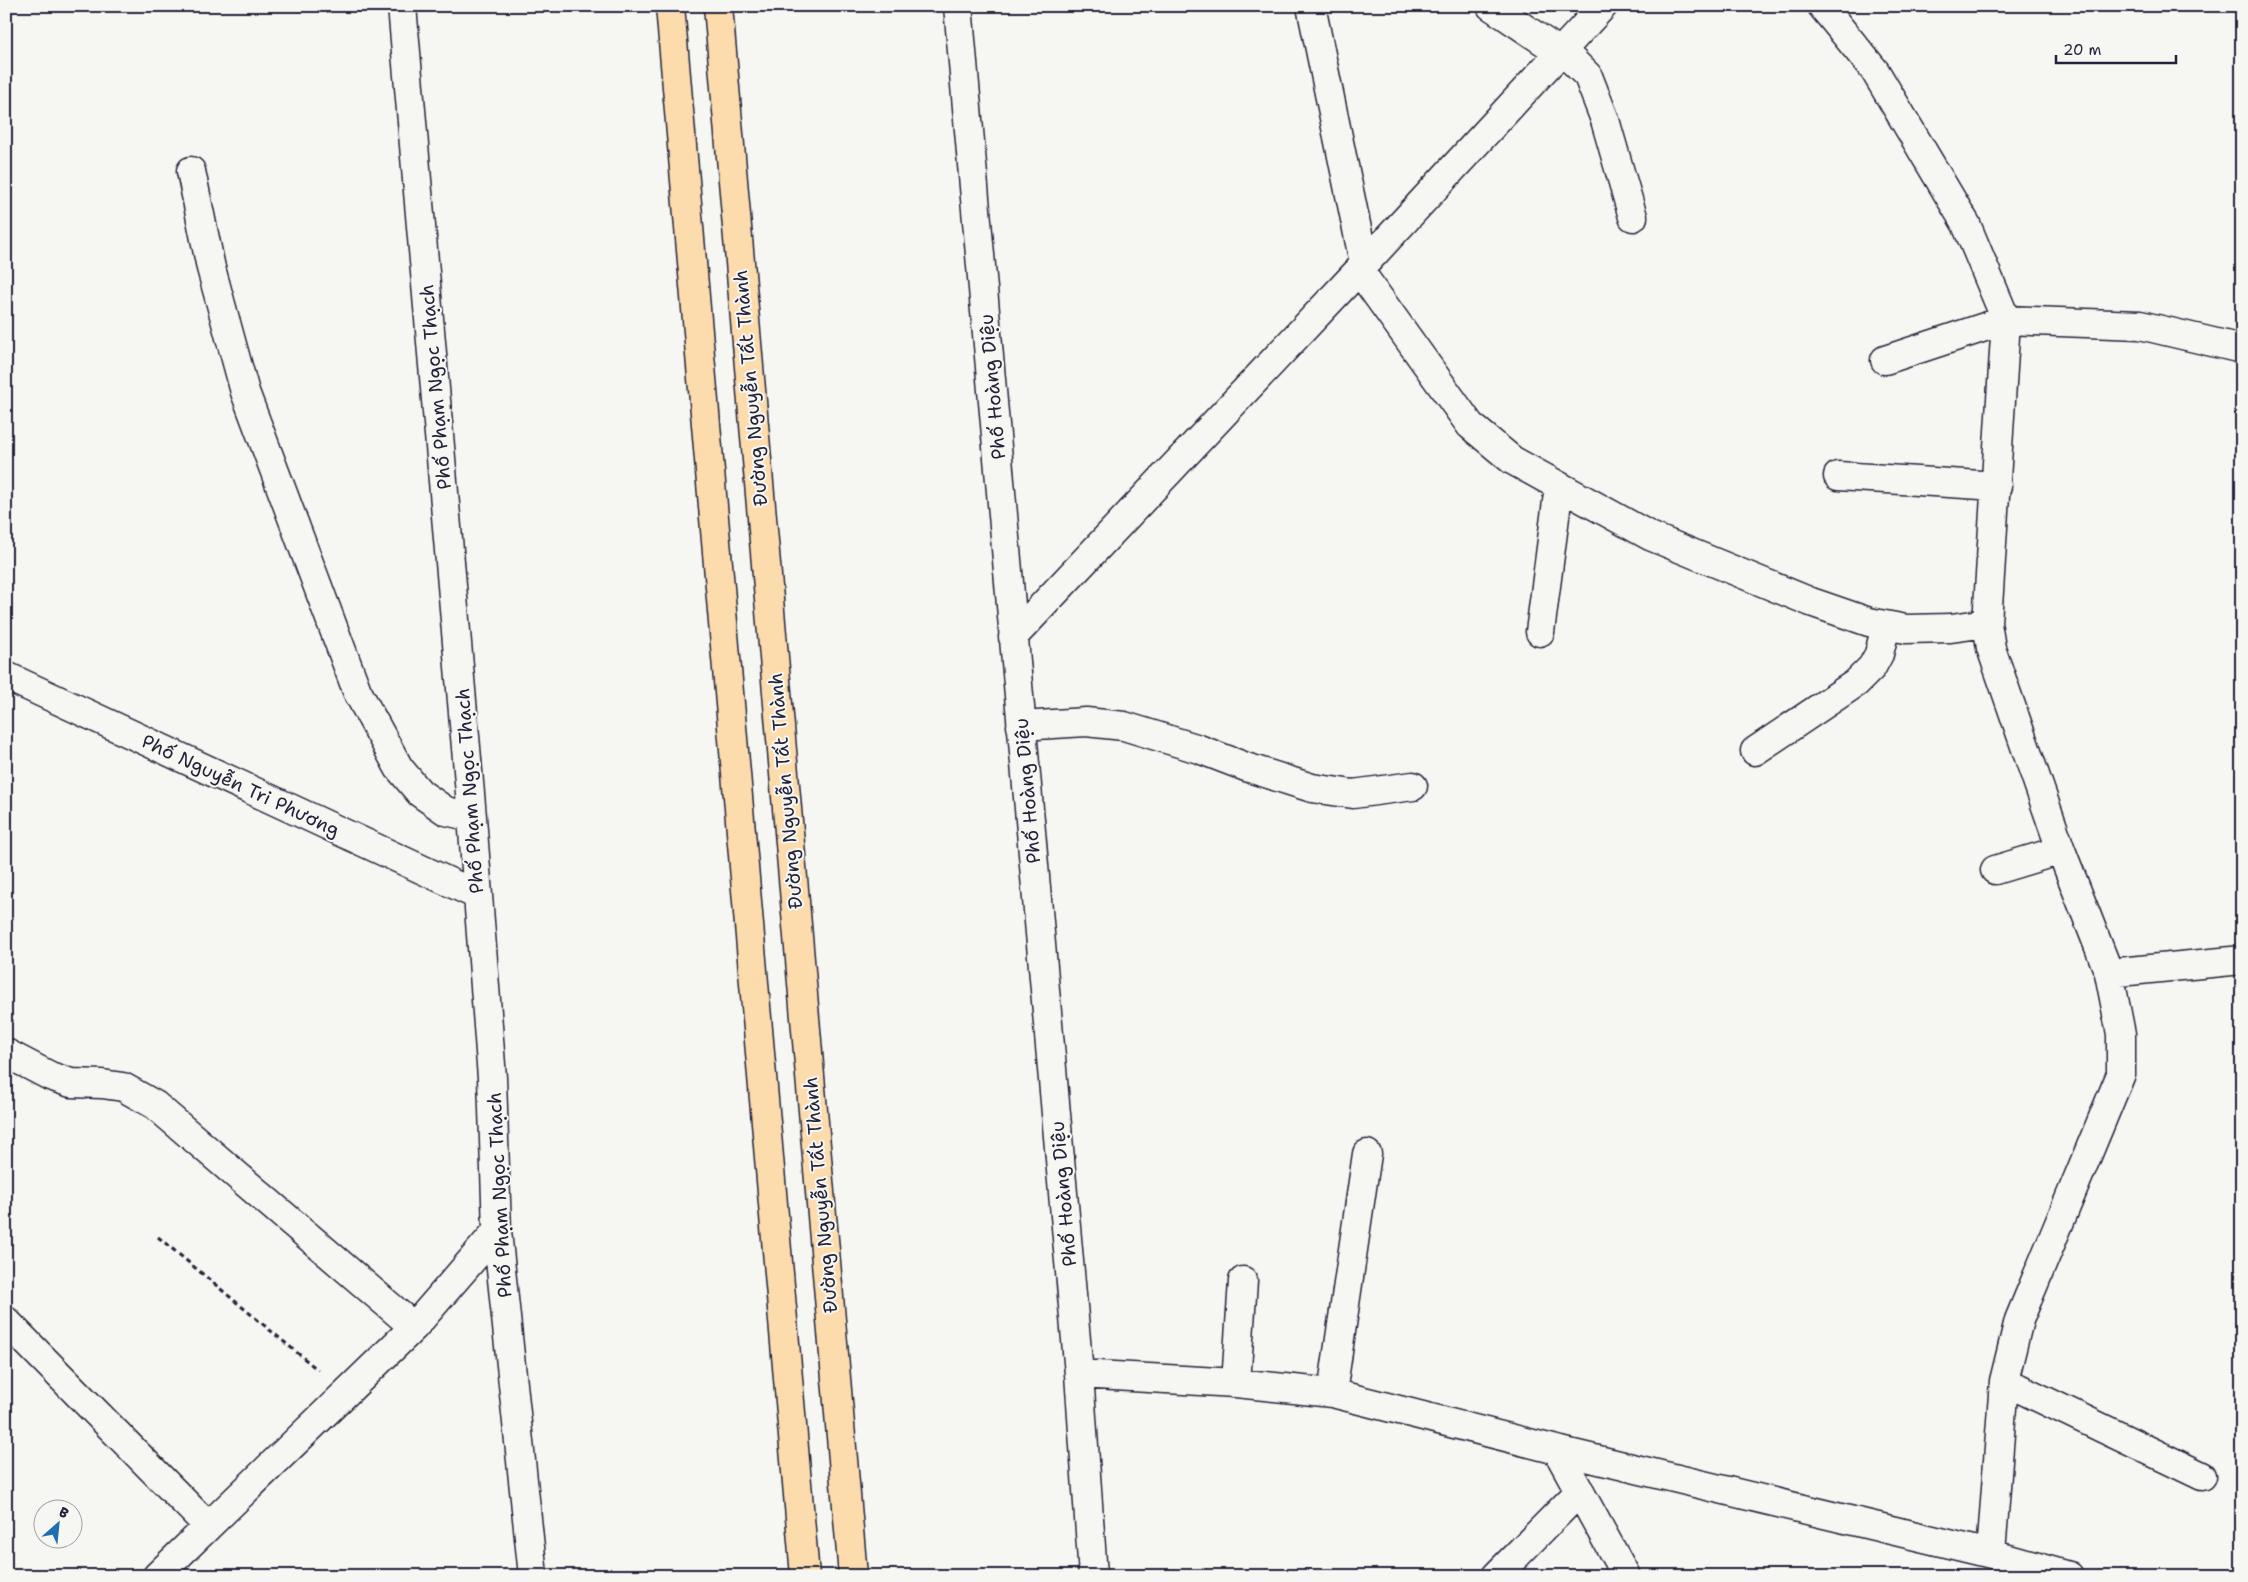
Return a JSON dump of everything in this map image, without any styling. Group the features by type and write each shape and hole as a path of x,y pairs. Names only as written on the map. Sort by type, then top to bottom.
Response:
{"highway":[{"path":"670,6 805,1576"},
{"name":"Đường Nguyễn Tất Thành","path":"718,6 853,1576"}],"street":[{"name":"Phố Phạm Ngọc Thạch","path":"402,6 472,817 492,1078 497,1231 533,1576"},
{"name":"Phố Hoàng Diệu","path":"958,6 1079,1374 1093,1576"},
{"path":"1311,6 1362,266 1470,425 1512,460 1650,536 1811,602 1868,622 1906,629 1951,628 1987,623"},
{"path":"1491,6 1573,61 1588,76 1605,120 1633,217"},
{"path":"1014,636 1362,266 1603,6"},
{"path":"1822,6 1875,71 1966,224 2006,320 1987,623 1992,648 2062,850 2109,973 2121,1034 2121,1074 2020,1320 2004,1382 1991,1554"},
{"path":"191,171 211,268 245,392 357,691 399,768 420,793 446,811 472,817"},
{"path":"1885,360 2006,320 2140,325 2242,349"},
{"path":"1838,476 1997,486"},
{"path":"1540,632 1559,486"},
{"path":"1755,751 1856,682 1872,667 1879,654 1886,625"},
{"name":"Phố Nguyễn Tri Phương","path":"6,676 477,895"},
{"path":"1021,726 1086,722 1124,726 1199,749 1246,768 1312,788 1353,794 1413,786"},
{"path":"1995,870 2062,850"},
{"path":"2109,973 2242,960"},
{"path":"6,1052 50,1076 71,1083 124,1087 155,1105 414,1327"},
{"path":"1332,1393 1367,1154"},
{"path":"157,1576 414,1327 497,1231"},
{"path":"1236,1383 1243,1281"},
{"path":"6,1321 208,1526"},
{"path":"1079,1374 1236,1383 1332,1393 1557,1450 1991,1554 2069,1576"},
{"path":"2004,1382 2202,1476"},
{"path":"1557,1450 1626,1576"},
{"path":"1496,1576 1580,1491"}],"path":[{"path":"158,1237 346,1392"}]}
